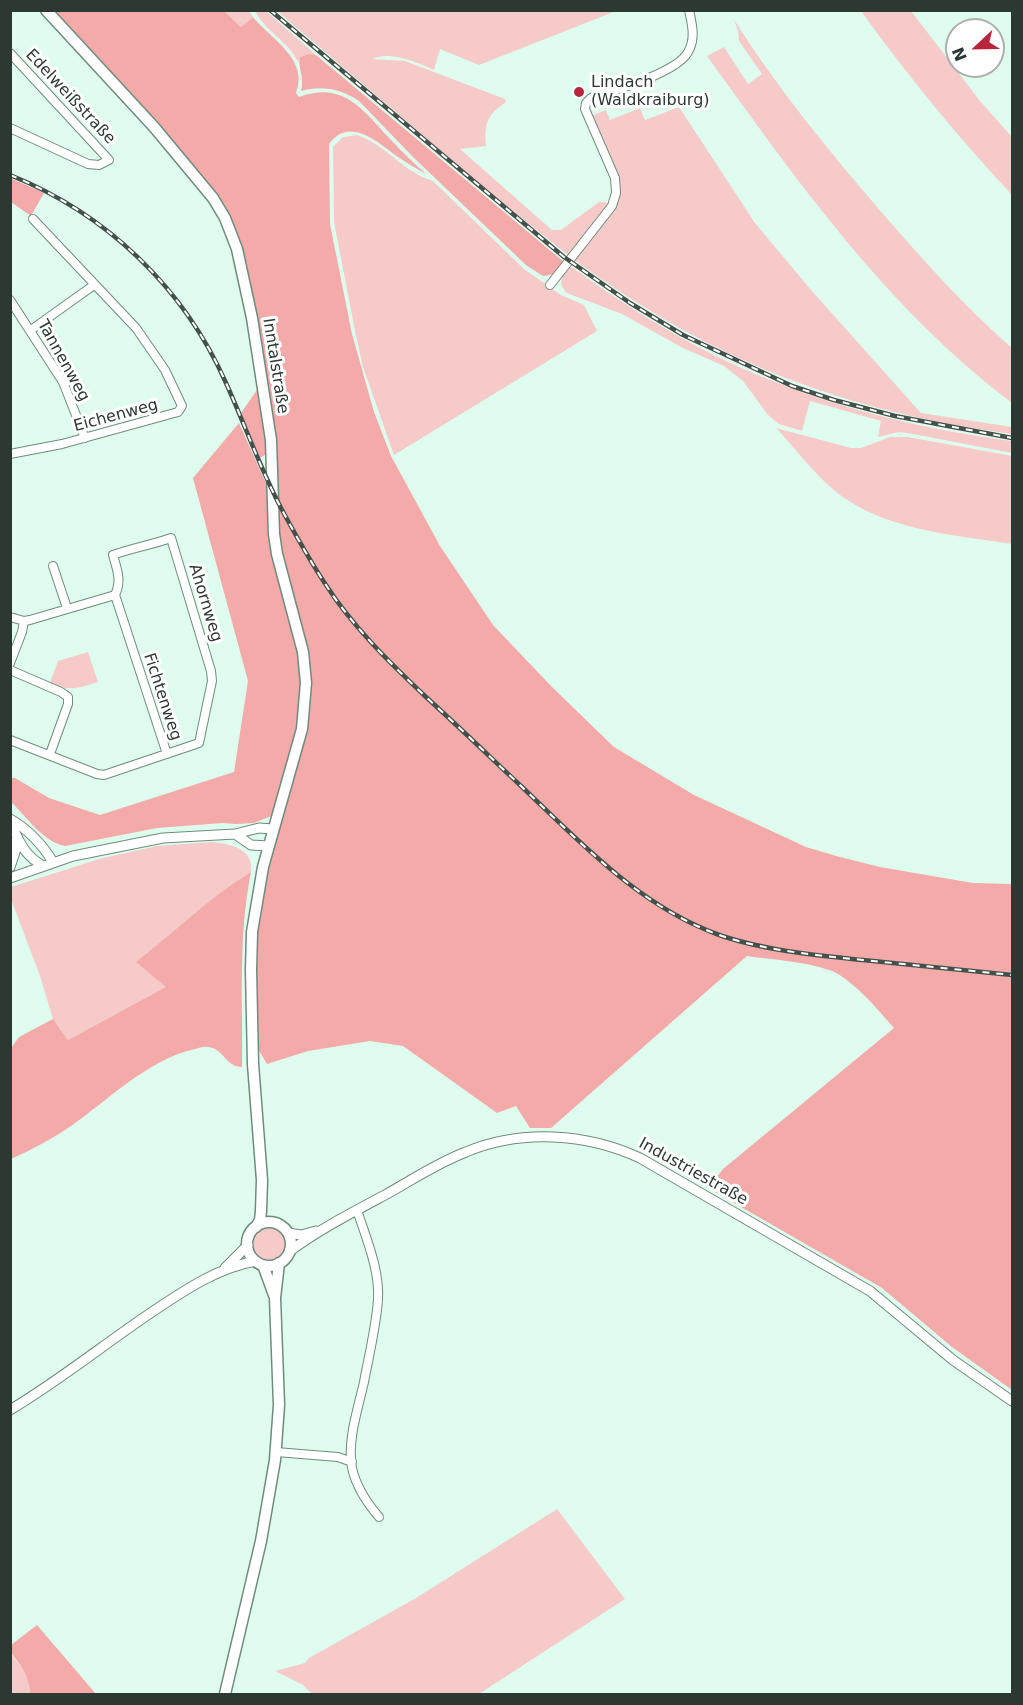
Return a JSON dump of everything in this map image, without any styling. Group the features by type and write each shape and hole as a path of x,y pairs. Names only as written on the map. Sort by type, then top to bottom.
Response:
{"main road":[{"name":"Inntalstraße","path":"46,10 198,177 219,208 237,249 252,318 270,430 277,554 298,630 305,669 302,729 263,867 252,932 250,970 253,1064 262,1180"},
{"path":"260,1263 279,1263 285,1259 290,1251 291,1239 283,1227 276,1223 268,1210 262,1180"},
{"path":"262,1180 260,1220 249,1237 248,1245 251,1256 260,1263 275,1298"},
{"path":"256,1227 276,1223"},
{"path":"225,1695 261,1541 276,1452 279,1397 275,1298 279,1263"}],"street":[{"path":"550,285 612,206 616,193 615,178 585,109 586,103 591,98 667,70 683,59 689,52 692,42 693,28 689,10"},
{"name":"Edelweißstraße","path":"10,53 109,159 99,165 88,164 10,128"},
{"name":"Eichenweg","path":"10,454 48,448 169,416 178,412 182,406 172,383 150,347 130,322 33,219"},
{"path":"31,330 94,285"},
{"name":"Tannenweg","path":"10,300 63,382 85,438"},
{"name":"Ahornweg","path":"115,595 119,585 119,575 113,555 171,538 212,681 199,743 167,754"},
{"path":"53,566 67,608"},
{"path":"10,617 24,621 115,595"},
{"name":"Fichtenweg","path":"10,740 104,775 167,754 115,595"},
{"path":"10,663 24,621"},
{"path":"10,670 68,697 68,704 50,754"},
{"path":"10,821 16,837 27,854 43,866"},
{"path":"10,821 23,826 37,839 53,862"},
{"path":"10,878 53,862 87,853 163,838 235,834 259,828 273,829"},
{"path":"235,834 251,845 269,846"},
{"path":"10,867 16,849 16,837"},
{"path":"251,845 263,867"},
{"name":"Industriestraße","path":"290,1251 324,1229 447,1160 488,1144 525,1137 542,1137 565,1138 607,1146 628,1152 682,1181 870,1291 953,1360 1012,1401"},
{"path":"357,1210 373,1261 378,1298 375,1327 354,1429 352,1462 363,1494 379,1517"},
{"name":"Industriestraße","path":"288,1233 301,1235 324,1229"},
{"path":"10,1410 54,1382 176,1296 223,1270 248,1245"},
{"path":"223,1270 260,1263"},
{"path":"276,1452 338,1457 352,1462"}],"shaded area":[{"path":"51,11 224,11 241,27 253,17 293,60 299,81 296,93 299,97 315,93 329,93 352,102 426,174 364,134 346,132 337,136 329,144 330,224 352,334 374,412 391,456 440,546 493,625 614,747 694,795 806,847 880,867 973,883 1012,884 1012,1390 952,1347 882,1288 708,1188 723,1169 894,1028 855,987 829,970 799,963 747,956 551,1128 530,1128 516,1106 497,1113 403,1046 370,1041 308,1051 267,1064 257,1047 256,932 262,895 305,730 309,682 281,559 256,317 209,185 126,89"},
{"path":"224,11 249,11 253,17 241,27"},
{"path":"255,11 266,11 316,55 309,54 300,57 298,62"},
{"path":"277,11 616,11 479,65 440,49 434,70 413,61 395,57 373,59 405,61 505,99 506,102 488,120 486,146 460,149 552,230 561,230 599,202 610,205 569,256 488,191"},
{"path":"861,11 911,11 945,55 945,78 962,78 1012,137 1012,195 972,151 896,59"},
{"path":"733,18 823,143 945,283 1012,348 1012,403 924,327 847,242 775,150 707,56 724,47 748,84 762,74 739,41 738,30"},
{"path":"309,54 316,55 564,262 555,274 543,276 526,265 412,156 359,101 331,89 316,88 301,91 300,57"},
{"path":"679,107 755,223 811,290 921,413 1012,427 1012,434 950,424 892,411 835,395 781,376 728,353 676,326 625,295 573,259 619,193 591,116 606,110 610,120 640,108 645,120"},
{"path":"357,135 367,139 412,171 433,181 524,269 561,295 584,305 597,331 394,455 363,367 334,222 333,147 343,137"},
{"path":"10,178 44,193 31,216 11,202"},
{"path":"569,265 666,329 758,375 799,391 883,417 969,435 1012,441 1012,453 899,432 878,437 881,421 810,401 802,431 779,424 768,415 743,381 724,366 683,348 622,314 567,293 561,283"},
{"path":"259,387 268,453 260,458 241,413"},
{"path":"239,423 269,490 302,669 299,728 274,815 254,823 157,828 65,846 57,844 35,828 11,802 10,778 15,778 49,798 100,815 234,772 248,681 193,478"},
{"path":"776,428 851,448 861,448 890,437 908,437 1012,456 1012,544 938,533 867,511 845,499 826,483"},
{"path":"88,652 98,682 74,688 50,683 58,661"},
{"path":"212,842 233,846 245,852 249,857 251,872 206,904 137,962 167,987 68,1040 53,1019 40,976 11,899 11,887 99,859 157,846"},
{"path":"251,872 244,921 242,1067 232,1064 213,1048 201,1047 178,1054 145,1071 64,1131 11,1159 11,1048 19,1037 53,1019 68,1040 166,987 136,962 206,904"},
{"path":"269,1227 281,1232 286,1244 281,1256 269,1261 257,1256 252,1244 257,1232"},
{"path":"557,1509 625,1599 479,1694 312,1694 303,1685 275,1671 305,1663 309,1658 416,1598"},
{"path":"37,1625 96,1694 30,1694 24,1672 11,1653 11,1645"},
{"path":"10,1653 24,1672 30,1694 12,1694"}],"railway":[{"path":"270,10 564,257 630,303 683,335 792,386 834,400 895,416 1012,438"},
{"path":"10,175 45,191 110,233 139,258 165,286 209,348 281,508 314,566 348,615 412,684 566,830 614,872 665,909 693,924 739,941 809,954 1012,975"}],"place":[{"name":"Lindach (Waldkraiburg)","path":"579,92"}]}
